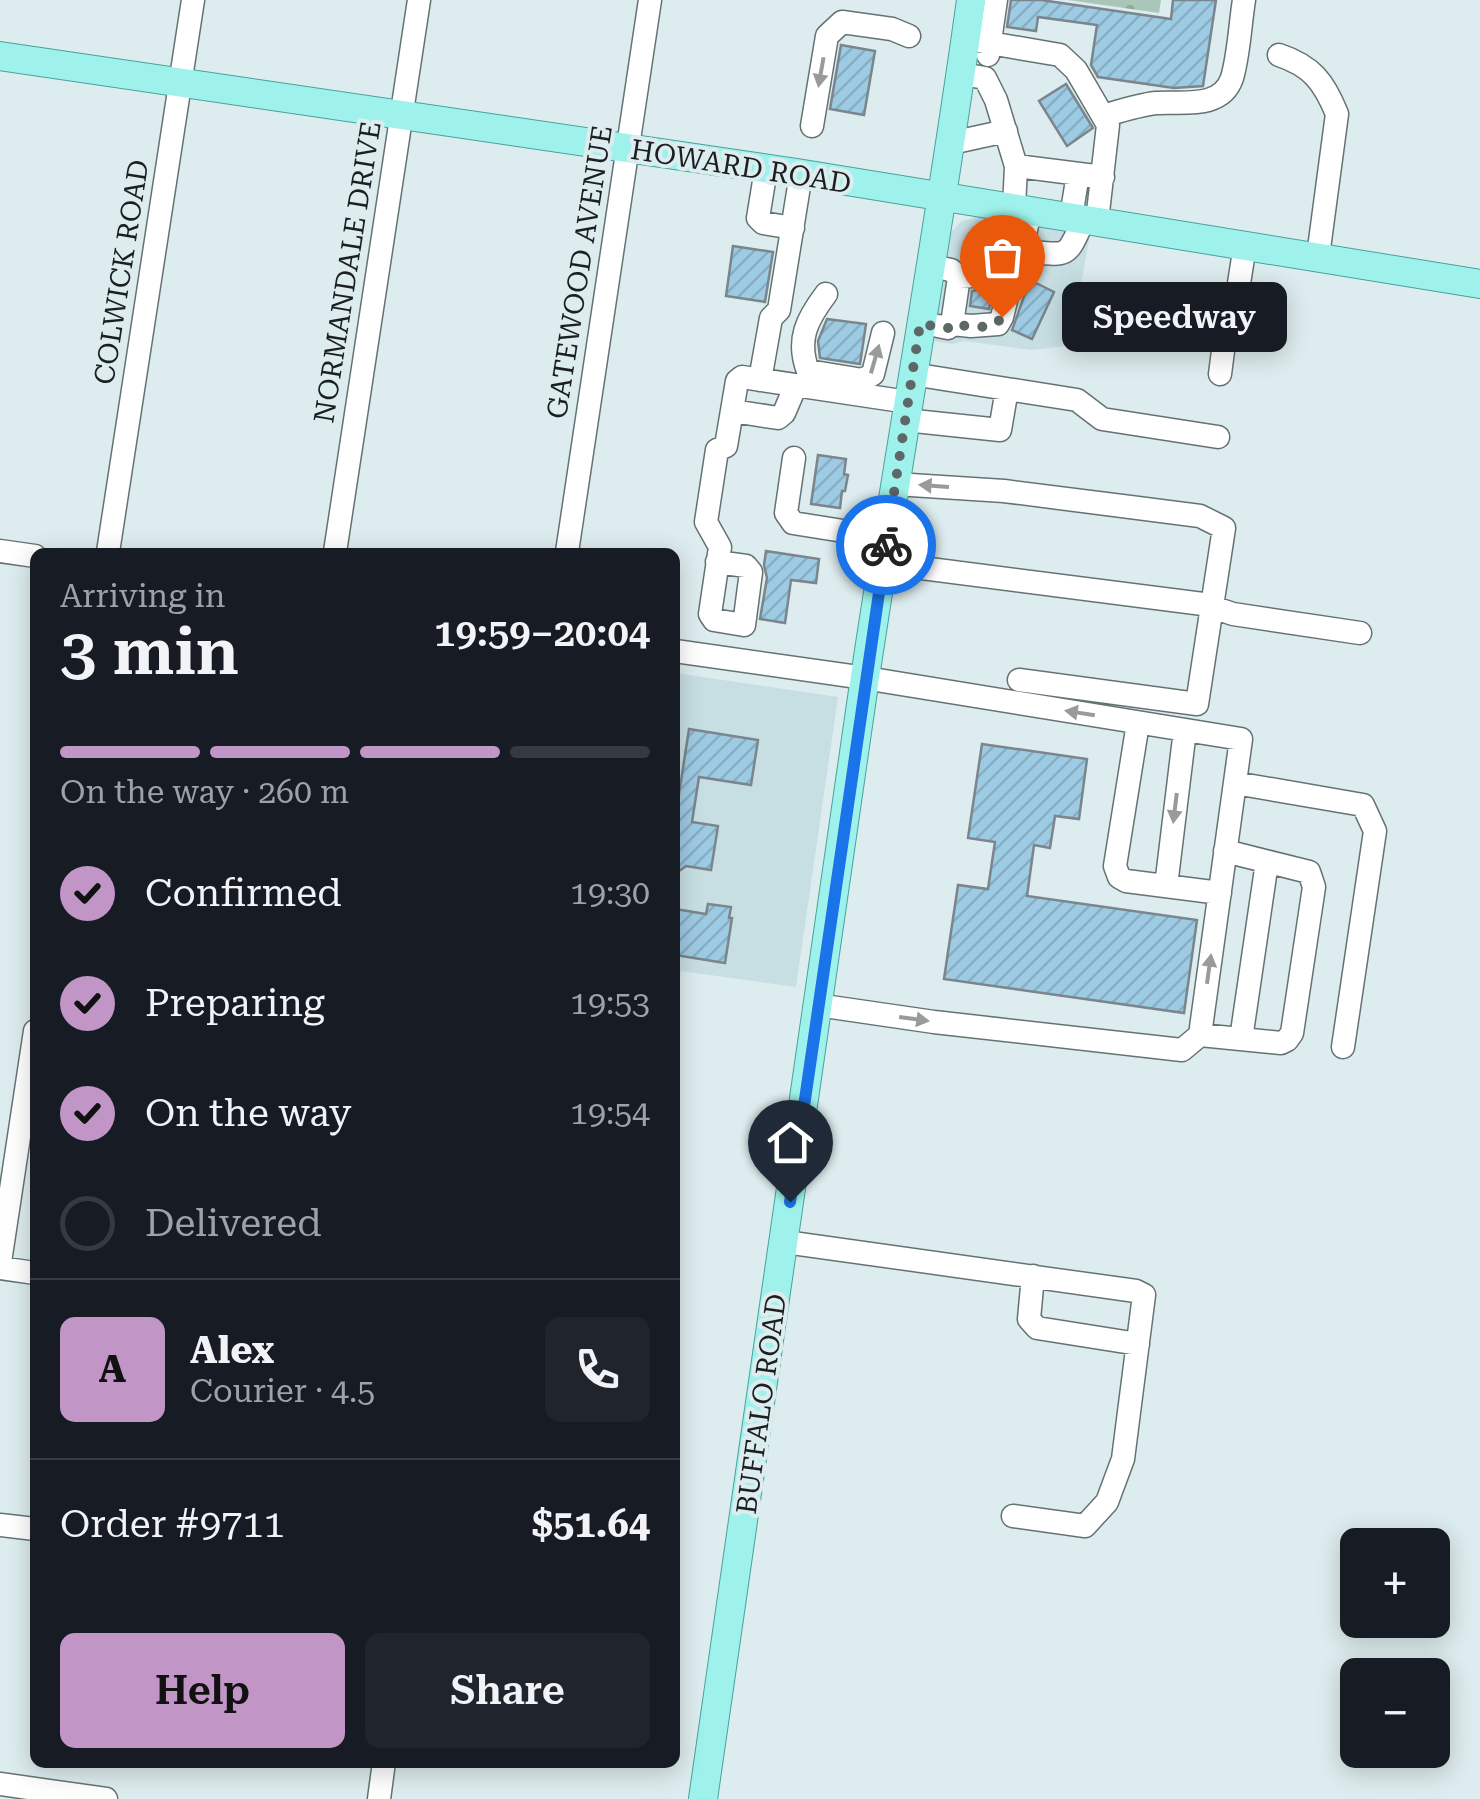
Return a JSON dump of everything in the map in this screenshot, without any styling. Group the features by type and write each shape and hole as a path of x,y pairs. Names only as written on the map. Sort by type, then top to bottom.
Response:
{"main road":[{"name":"BUFFALO ROAD","path":"704,1799 908,398 951,143 973,76 978,41 971,0"},
{"name":"HOWARD ROAD","path":"0,56 801,174 1480,284"}],"street":[{"name":"COLWICK ROAD","path":"109,548 194,0"},
{"name":"NORMANDALE DRIVE","path":"336,548 418,0"},
{"name":"GATEWOOD AVENUE","path":"568,548 650,0"},
{"path":"931,266 959,276 990,274 1022,256 1061,255 1069,250 1103,177 1108,125 1076,70 1060,55 978,41 996,0"},
{"path":"1103,116 1157,103 1195,104 1216,98 1231,82 1244,0"},
{"path":"812,126 828,36 842,22 892,29 909,36"},
{"path":"1278,55 1308,67 1337,114 1318,256"},
{"path":"952,324 998,324 1022,256 1024,235 1016,166 1006,131 996,100 973,76"},
{"path":"951,143 1006,131"},
{"path":"1016,166 1103,177"},
{"path":"766,169 758,218 762,223 793,228"},
{"path":"760,380 771,318 780,310 801,174"},
{"path":"1078,174 1084,219"},
{"path":"1220,374 1226,328 1234,322 1245,244"},
{"path":"920,324 948,328 952,324 959,276"},
{"path":"826,294 808,316 802,355 808,371 863,380 872,374 882,333"},
{"path":"744,625 714,620 710,614 720,547 706,522 716,450 726,446 737,381 742,377 908,398 1008,388 1076,400 1102,419 1218,436"},
{"path":"733,411 778,418 796,385"},
{"path":"908,398 1000,430 1008,388"},
{"path":"794,458 786,513 794,523 885,551 1360,633"},
{"path":"896,484 1200,516 1224,528 1197,704 1019,680"},
{"path":"0,552 30,555"},
{"path":"717,562 746,566 751,572 738,660"},
{"path":"680,652 1241,739 1200,1035 1182,1050 817,1005"},
{"path":"1138,722 1115,866 1118,877 1220,893"},
{"path":"1166,886 1185,730"},
{"path":"1235,783 1362,806 1376,831 1343,1047"},
{"path":"1200,1035 1280,1043 1287,1040 1292,1033 1314,887 1309,872 1225,851"},
{"path":"1241,1039 1267,862"},
{"path":"30,1064 0,1265 30,1272"},
{"path":"785,1242 1136,1291 1144,1296 1123,1459 1107,1502 1085,1526 1013,1516"},
{"path":"1033,1276 1029,1319 1037,1328 1138,1344"},
{"path":"0,1525 30,1529"},
{"path":"379,1799 383,1768"},
{"path":"0,1784 106,1799"}],"shaded area":[{"path":"978,217 1090,235 1071,338 1065,346 1032,350 932,341 949,234 962,221"},
{"path":"680,674 838,697 796,987 681,971 680,978"}],"green space":[{"path":"1068,0 1161,0 1159,13"}],"building":[{"path":"1011,0 1041,0 1171,19 1173,0 1216,0 1203,86 1174,88 1098,77 1091,65 1097,25 1038,17 1036,31 1007,27"},
{"path":"841,45 875,51 864,115 830,109"},
{"path":"1066,84 1093,128 1067,146 1039,101"},
{"path":"733,246 773,252 765,302 726,296"},
{"path":"1030,280 1054,292 1032,339 1012,330"},
{"path":"993,289 989,309 970,306 972,291"},
{"path":"827,319 866,324 860,364 820,358 818,341"},
{"path":"818,455 846,459 844,474 848,475 840,508 811,504"},
{"path":"766,551 819,559 816,583 791,580 785,623 760,619 767,578"},
{"path":"689,729 758,740 751,785 699,777 692,822 718,826 711,870 686,866 680,870 680,788"},
{"path":"982,744 1087,759 1079,819 1055,816 1050,848 1034,845 1027,896 1197,920 1184,1013 944,979 958,885 988,889 995,842 968,838"},
{"path":"708,904 731,907 725,963 680,956 680,910 706,914"}],"way so far":[{"path":"886,545 920,324 948,328 952,324 991,326 1002,317"}],"place":[{"name":"Speedway","path":"1002,317"}],"route":[{"path":"790,1202 886,545"}]}
